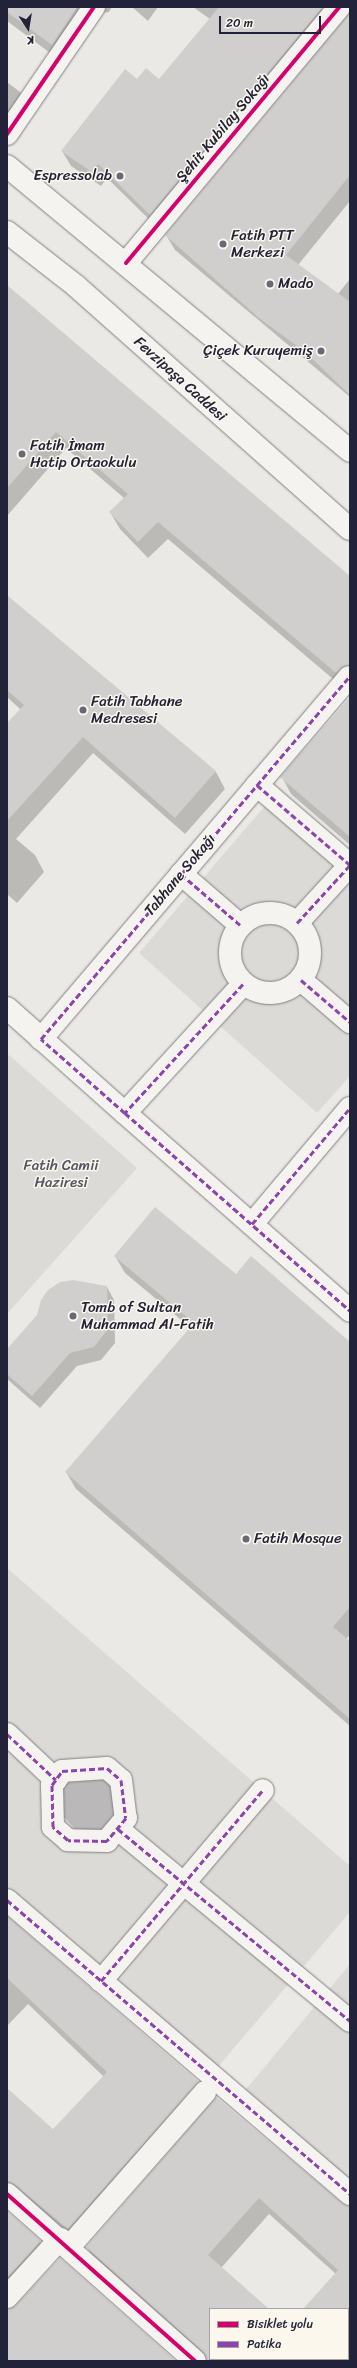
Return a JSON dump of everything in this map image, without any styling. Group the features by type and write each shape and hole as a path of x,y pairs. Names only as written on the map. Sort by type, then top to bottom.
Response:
{"street":[{"path":"7,134 94,7"},
{"name":"Şehit Kubilay Sokağı","path":"126,264 339,7"},
{"path":"7,166 350,451"},
{"name":"Fevzipaşa Caddesi","path":"7,232 76,286 350,529"},
{"name":"Tabhane Sokağı","path":"41,1039 349,677"},
{"path":"257,785 350,865 297,923"},
{"path":"182,874 240,925"},
{"path":"265,913 279,913 297,923 309,940 312,954 301,980 286,990 267,994 243,984 230,962 230,949 240,925 265,913"},
{"path":"301,980 350,1022"},
{"path":"125,1113 243,984"},
{"path":"7,1008 349,1309"},
{"path":"252,1224 350,1108"},
{"path":"7,1734 56,1780"},
{"path":"107,1768 121,1780 126,1818 107,1840 68,1840 53,1827 52,1785 56,1780 62,1770 107,1768"},
{"path":"101,1981 181,1882 263,1790"},
{"path":"118,1829 350,2021"},
{"path":"7,1900 350,2194"},
{"path":"7,2297 65,2243 204,2092"},
{"path":"7,2194 65,2243 194,2361"}],"green space":[{"path":"269,801 350,873 350,1076 317,1113 139,953"},
{"name":"Fatih Camii Haziresi","path":"9,1055 137,1168 7,1314 7,1057"},
{"path":"7,1568 350,1866 350,1912 216,2069 7,1888"},
{"path":"350,1964 350,2183 243,2093"}],"shaded area":[{"path":"93,1767 125,1792 109,1830 77,1831 61,1814 60,1792 65,1782"}],"building":[{"path":"7,7 77,7 52,45 7,12"},
{"path":"219,7 323,7 150,215 98,164 92,172 61,151 125,69 137,79 146,68 159,79"},
{"path":"350,12 350,175 286,255 350,302 350,395 305,352 259,318 165,235"},
{"path":"7,285 350,576 350,665 336,673 158,522 138,542 109,512 128,494 56,432 7,488"},
{"name":"Fatih Tabhane Medresesi","path":"7,595 216,771 175,818 83,737 7,821 7,723 24,705 7,690"},
{"path":"350,697 350,837 280,777"},
{"name":"Fatih Mosque","path":"155,1207 236,1274 251,1256 350,1342 350,1607 333,1627 350,1641 350,1719 65,1472 194,1323 114,1256"},
{"path":"73,1280 107,1286 108,1329 94,1347 70,1353 32,1396 7,1374 7,1349 37,1315 41,1300 48,1290 60,1282"},
{"path":"7,1916 199,2082 68,2229 15,2185 7,2182 7,2088 53,2129 107,2072 7,1978"},
{"path":"216,2097 342,2203 350,2206 350,2331 349,2332 349,2308 304,2308 338,2270 259,2198 208,2255 268,2308 209,2308 209,2360 323,2361 207,2361 203,2352 86,2247"},
{"path":"7,2211 41,2241 7,2278"},
{"path":"60,2258 176,2361 7,2361 7,2309 16,2305"}],"marked path":[{"path":"243,984 125,1113 41,1039 349,677"},
{"path":"257,785 350,865"},
{"path":"297,923 350,865"},
{"path":"181,874 240,925"},
{"path":"301,980 350,1022"},
{"path":"252,1224 350,1108"},
{"path":"125,1113 350,1311"},
{"path":"7,1734 56,1780"},
{"path":"107,1768 121,1780 126,1818 107,1841 68,1840 53,1827 52,1785 62,1771 107,1768"},
{"path":"101,1981 263,1790"},
{"path":"118,1829 350,2021"},
{"path":"7,1900 350,2194"}],"cycle path":[{"path":"7,134 94,7"},
{"path":"126,263 339,7"},
{"path":"7,2194 195,2361"}],"place":[{"name":"Espressolab","path":"120,176"},
{"name":"Fatih PTT Merkezi","path":"223,244"},
{"name":"Mado","path":"270,284"},
{"name":"Çiçek Kuruyemiş","path":"321,351"},
{"name":"Fatih İmam Hatip Ortaokulu","path":"22,454"},
{"name":"Fatih Tabhane Medresesi","path":"83,710"},
{"name":"Tomb of Sultan Muhammad Al-Fatih","path":"73,1316"},
{"name":"Fatih Mosque","path":"246,1539"}]}
